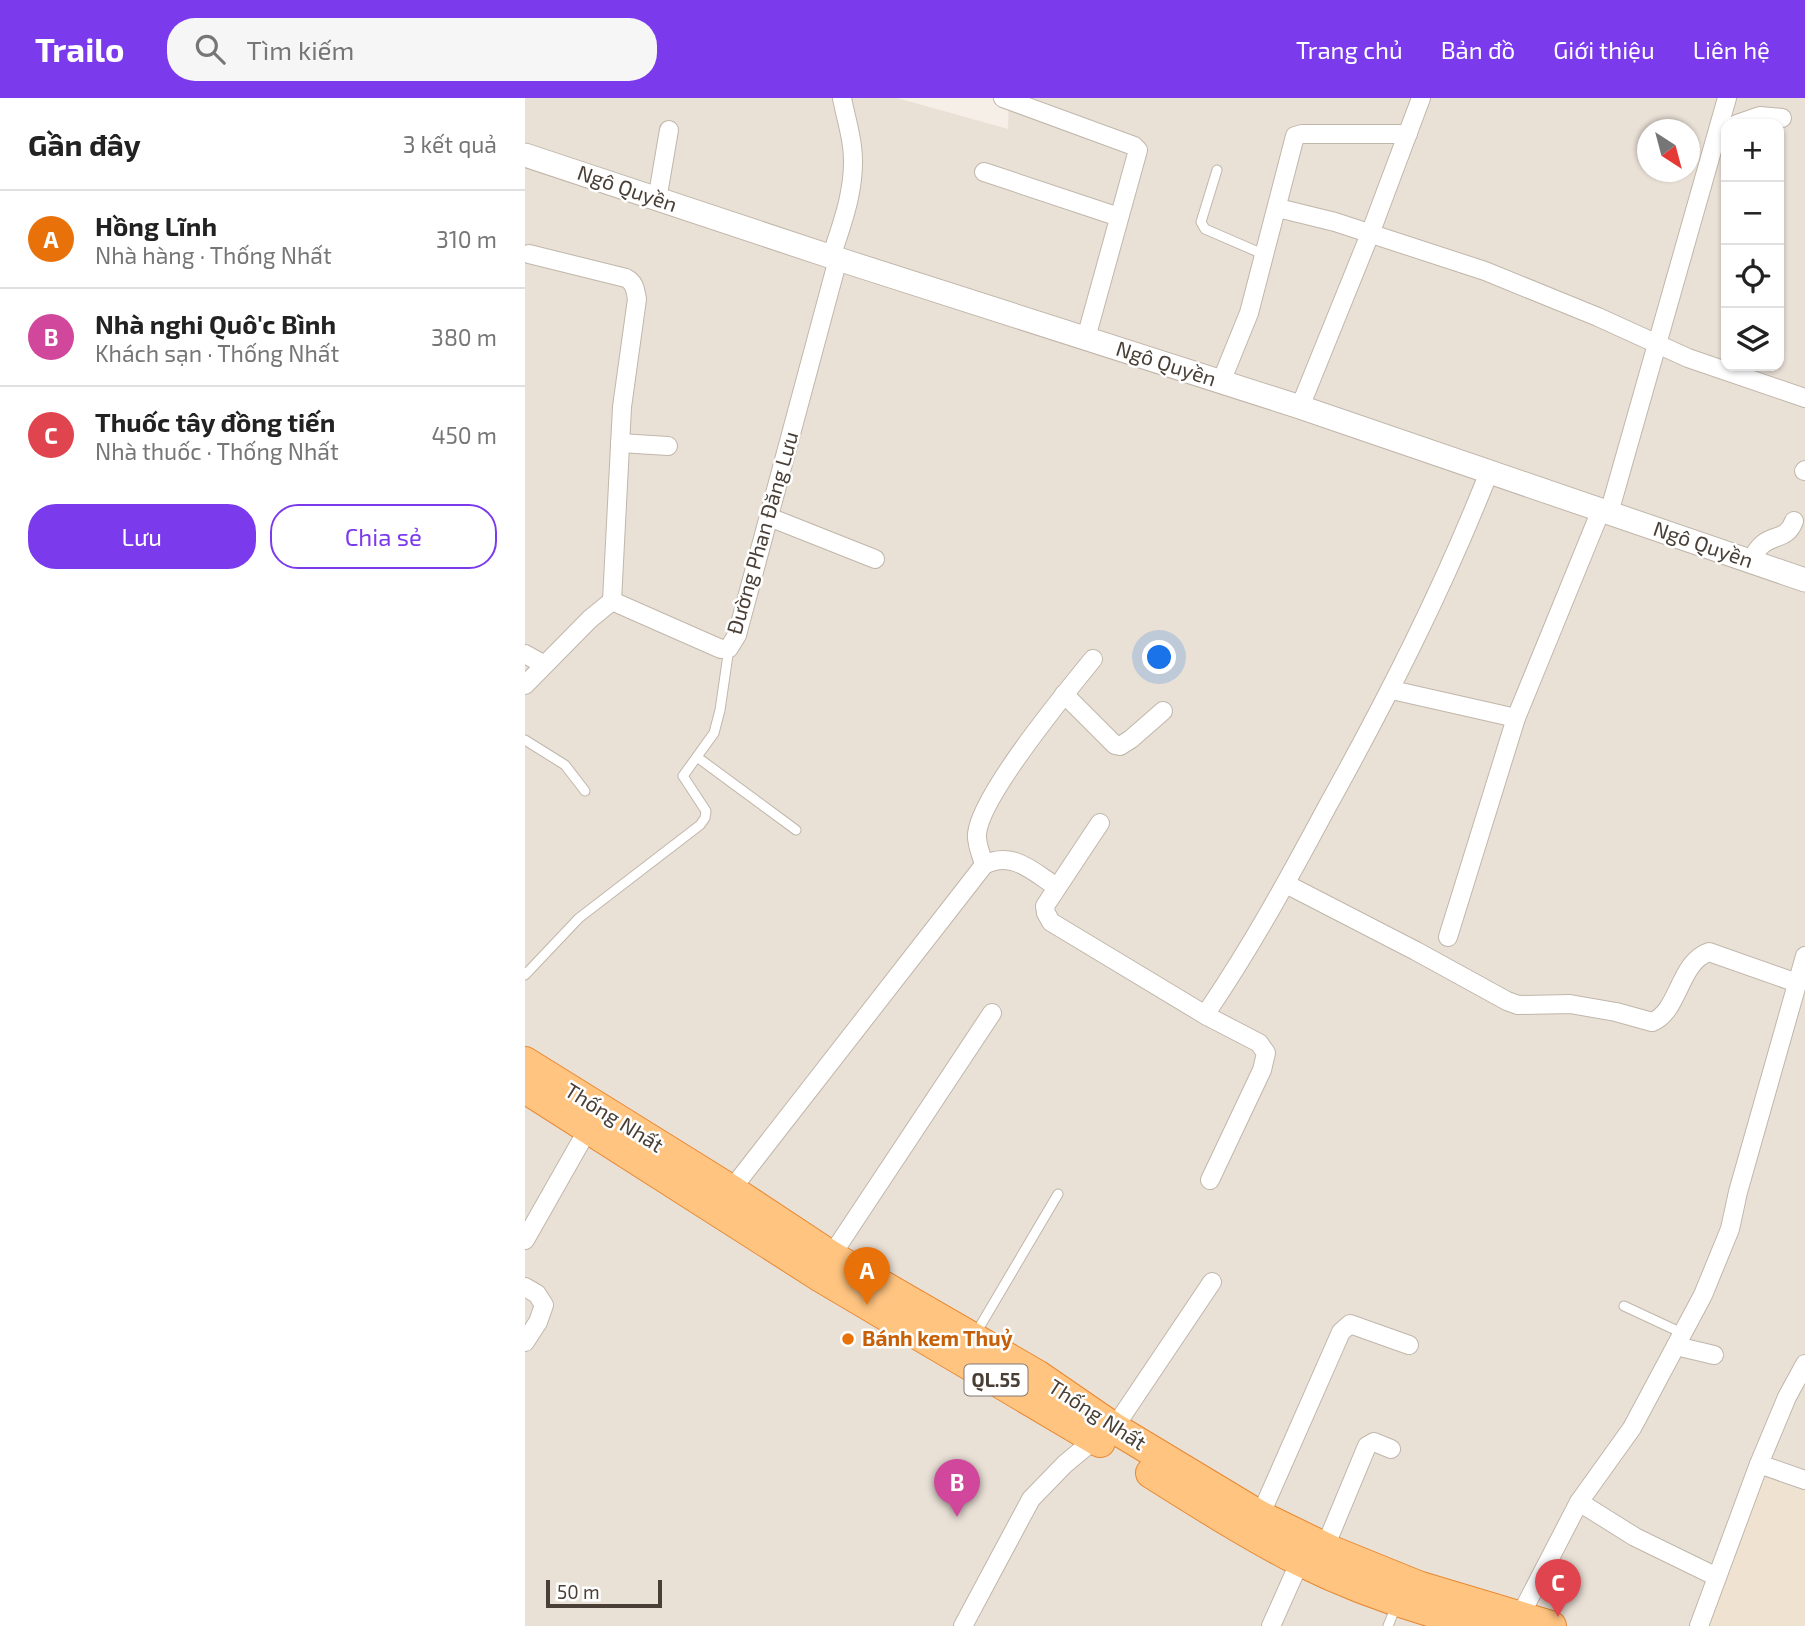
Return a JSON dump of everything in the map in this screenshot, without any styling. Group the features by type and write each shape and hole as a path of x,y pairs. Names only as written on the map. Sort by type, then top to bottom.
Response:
{"highway":[{"name":"Thống Nhất","path":"525,1062 821,1277 1260,1516 1393,1613 1447,1606 1520,1616 1551,1626"},
{"name":"Thống Nhất","path":"525,1088 588,1129 677,1171 731,1190 831,1256 1037,1375 1094,1426 1227,1521 1312,1554 1418,1586 1447,1606 1489,1626"}],"street":[{"name":"Đường Phan Đăng Lưu","path":"612,601 720,649 729,648 737,635 844,220 853,166 852,146 842,98"},
{"path":"1003,98 1134,146 1138,150 1086,338"},
{"path":"1300,407 1370,234 1421,98"},
{"path":"1724,119 1727,98"},
{"path":"1751,119 1760,116 1782,118"},
{"path":"657,200 669,130"},
{"path":"1221,382 1249,313 1295,136 1408,134"},
{"path":"1448,937 1516,718 1605,511 1721,135"},
{"name":"Ngô Quyền","path":"525,155 834,258 1300,407 1805,580"},
{"path":"984,172 1119,217"},
{"path":"1278,208 1335,222 1485,271 1688,358 1805,398"},
{"path":"525,685 543,664 612,601 622,407 637,299 632,281 626,278 529,254"},
{"path":"620,443 668,446"},
{"path":"1207,1016 1286,884 1392,690 1458,550 1489,472"},
{"path":"769,517 874,559"},
{"path":"1751,562 1760,545 1771,538 1784,536 1794,522"},
{"path":"525,654 543,664"},
{"path":"984,865 976,836 990,799 1064,694 1093,659"},
{"path":"1392,690 1516,718"},
{"path":"1064,694 1115,745 1120,746 1163,711"},
{"path":"1100,823 1045,906 1051,922 1207,1016 1259,1043 1266,1054 1262,1070 1210,1180"},
{"path":"731,1190 984,865 995,859 1006,859 1057,887"},
{"path":"1286,884 1518,1005 1570,1004 1653,1022 1663,1014 1695,959 1709,952 1797,982"},
{"path":"1520,1616 1579,1502 1632,1428 1703,1296 1731,1229 1738,1192 1805,956"},
{"path":"831,1256 992,1013"},
{"path":"525,1240 588,1129"},
{"path":"963,1626 1031,1499 1065,1464 1212,1282"},
{"path":"525,1287 537,1294 544,1305 538,1322 525,1342"},
{"path":"1260,1516 1341,1332 1350,1324 1409,1345"},
{"path":"1679,1340 1714,1355"},
{"path":"1699,1626 1759,1464 1787,1397 1805,1364"},
{"path":"1271,1626 1312,1554 1367,1446 1374,1442 1391,1449"},
{"path":"1759,1464 1805,1480"},
{"path":"1579,1502 1635,1537 1717,1577"}],"lane":[{"path":"1217,170 1201,222 1205,229 1265,254"},
{"path":"525,975 579,918 700,825 705,818 706,811 683,776 714,733 729,648"},
{"path":"525,740 565,765 585,792"},
{"path":"697,757 796,830"},
{"path":"973,1338 1058,1194"},
{"path":"1624,1306 1679,1340"}],"shaded area":[{"path":"525,98 897,98 1008,129 1009,98 1805,98 1805,1626 525,1626"},
{"path":"1768,1478 1805,1492 1805,1626 1708,1626 1761,1481"}],"place":[{"name":"Hồng Lĩnh","path":"867,1305"},
{"name":"Bánh kem Thuỷ","path":"848,1339"},
{"name":"Nhà nghi Quô'c Bình","path":"957,1517"},
{"name":"Thuốc tây đồng tiến","path":"1558,1617"}]}
